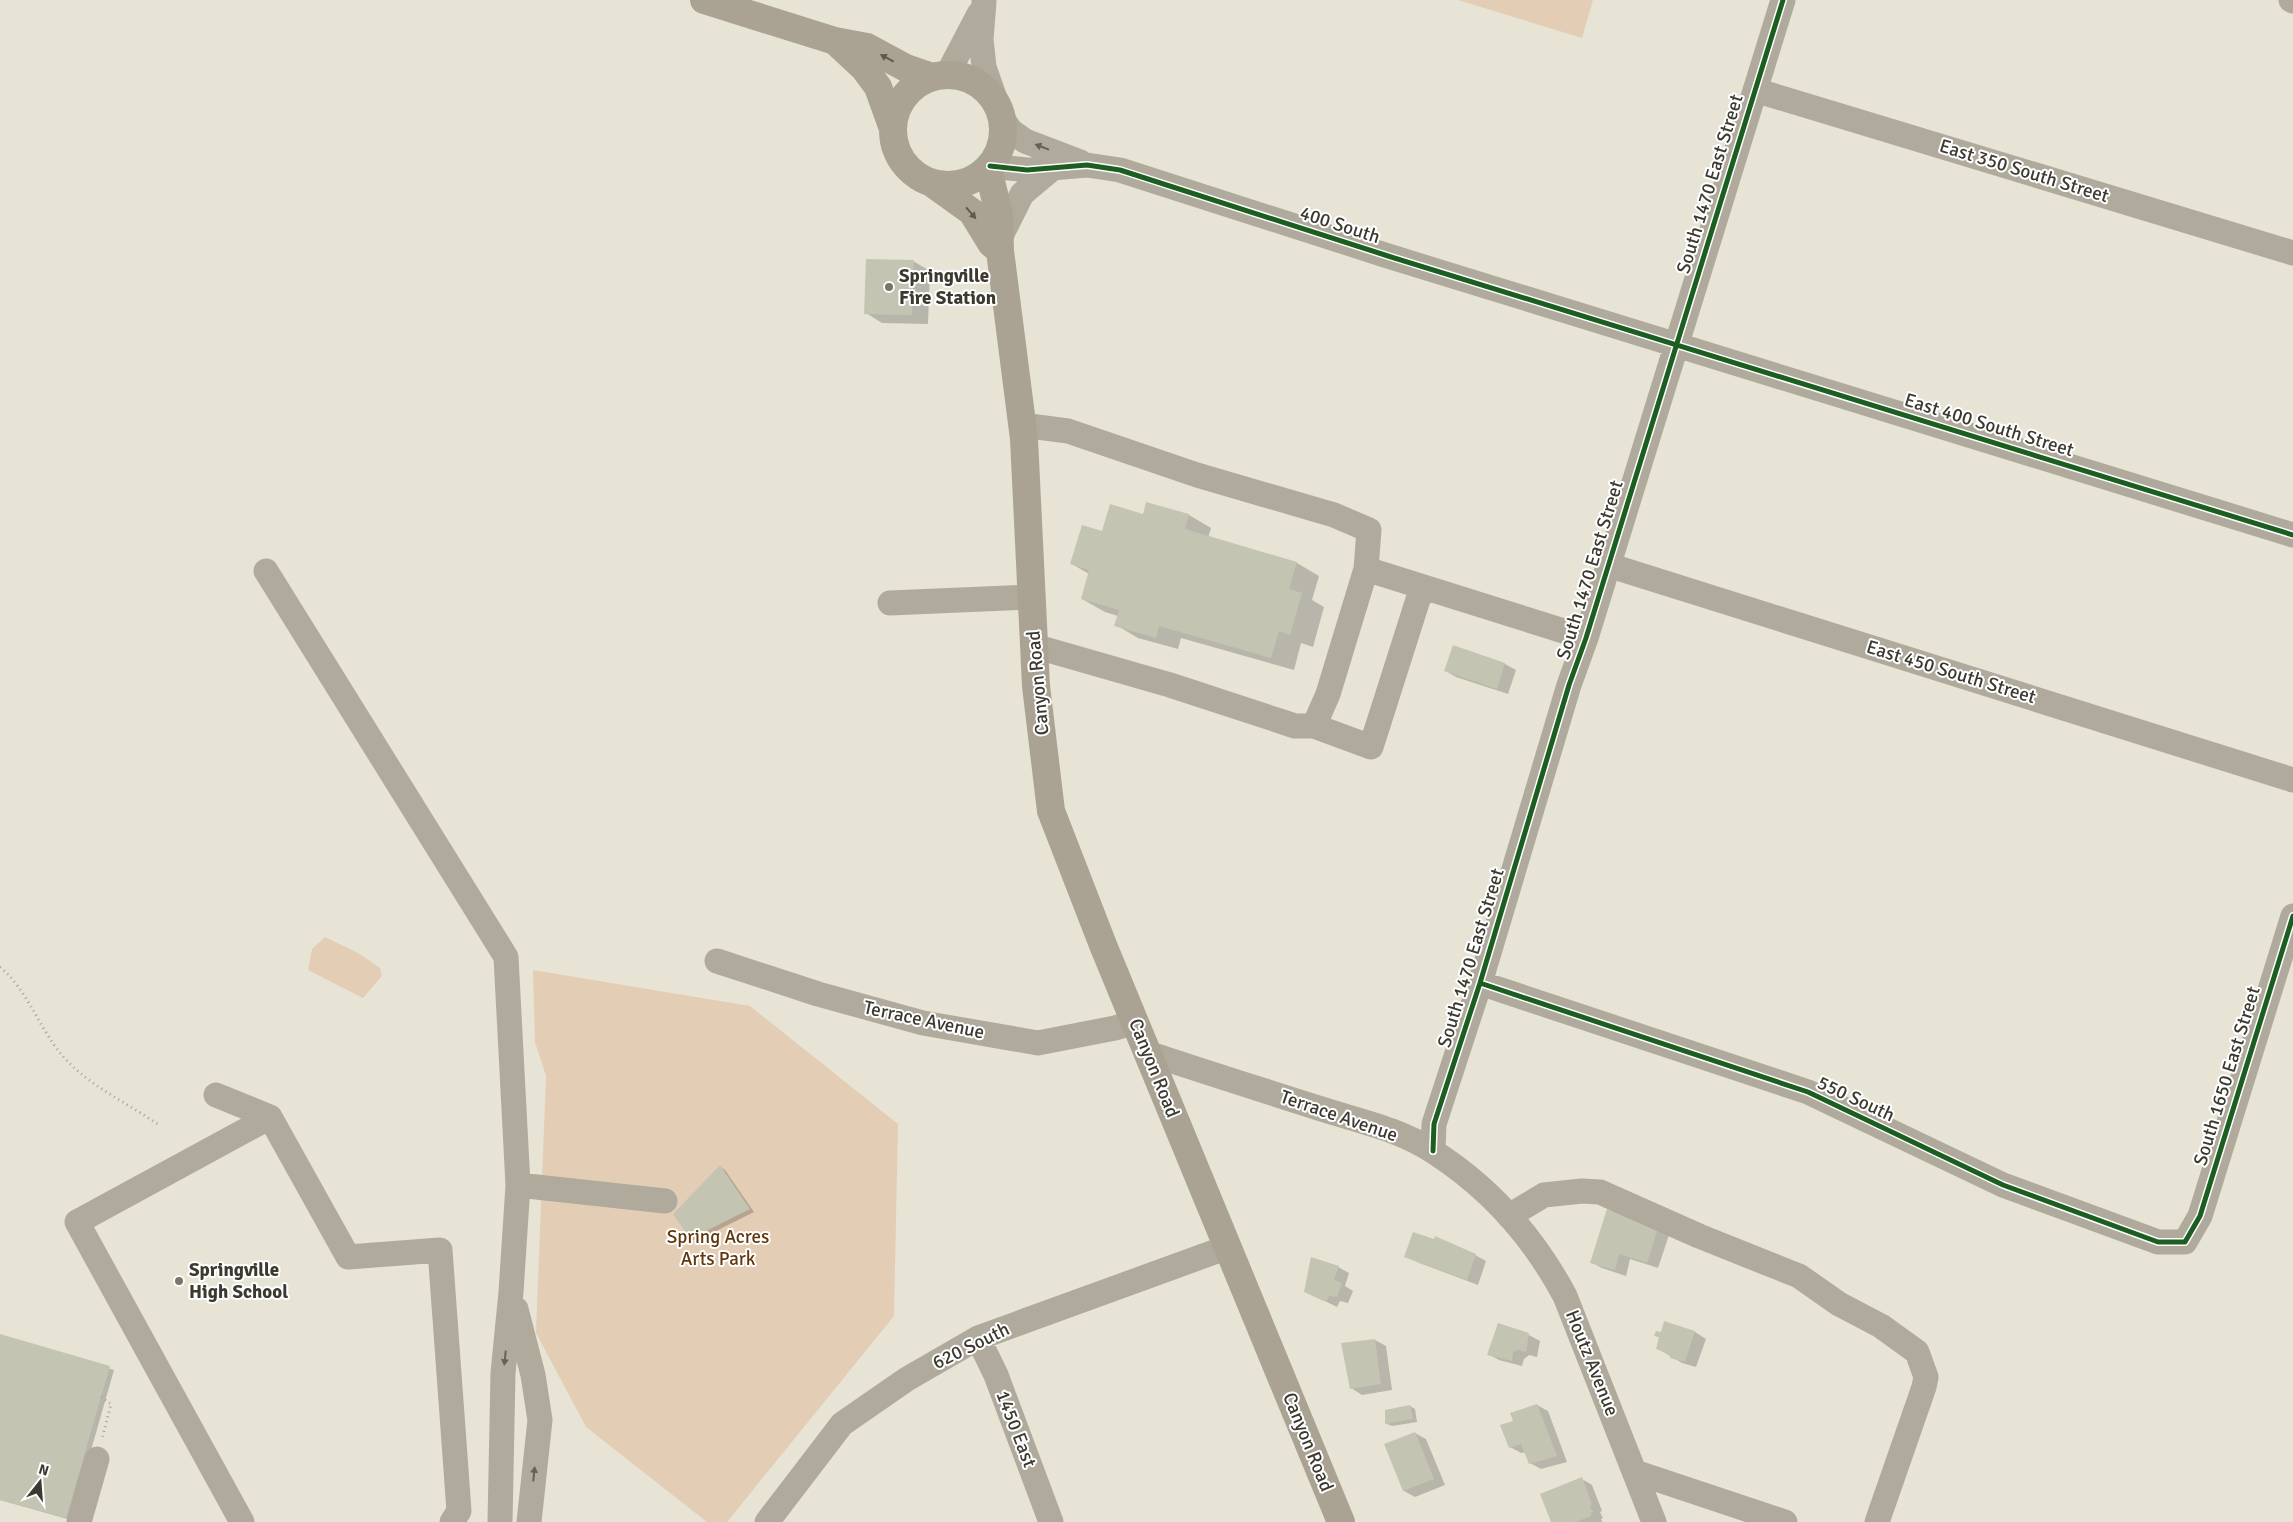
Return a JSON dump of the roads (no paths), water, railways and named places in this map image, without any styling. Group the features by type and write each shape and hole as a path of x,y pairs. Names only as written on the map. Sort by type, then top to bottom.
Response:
{"main road":[{"path":"704,0 835,42 867,47 906,68 940,76 964,78 980,85 989,93 1001,114 1003,135 999,152 989,168 976,178 963,184 948,186 933,184"},
{"path":"835,42 864,68 878,87 892,126 893,141 902,162 919,178 933,184 972,212 991,243 1001,244"},
{"path":"892,126 897,109 906,94 914,86 940,76"},
{"name":"Canyon Road","path":"989,168 999,214 1022,425 1036,686 1051,811 1064,848 1341,1522"}],"street":[{"name":"South 1470 East Street","path":"1433,1151 1434,1124 1480,984 1569,685 1586,638 1782,0"},
{"path":"940,76 969,36 984,1"},
{"path":"984,1 981,40 984,67 1001,114"},
{"name":"East 350 South Street","path":"1755,90 2293,253"},
{"name":"400 South","path":"1001,114 1011,131 1025,141 1087,165 1120,170 1388,256 1676,344"},
{"name":"400 South","path":"989,168 1027,170 1087,165"},
{"path":"1001,244 1022,194 1053,168"},
{"name":"East 400 South Street","path":"1676,344 2293,535"},
{"path":"1022,425 1068,431 1197,475 1334,515 1369,530 1366,569 1328,694 1314,726"},
{"name":"East 450 South Street","path":"1608,565 2293,780"},
{"path":"1366,569 1586,638"},
{"path":"266,571 506,957 518,1185 511,1292 503,1373 500,1522"},
{"path":"1034,646 1170,685 1295,726 1314,726 1371,747 1422,587"},
{"path":"890,603 1032,597"},
{"name":"South 1650 East Street","path":"2185,1242 2200,1216 2293,916"},
{"name":"Terrace Avenue","path":"717,962 799,989 923,1023 1038,1043 1112,1029 1135,1022"},
{"name":"550 South","path":"1480,984 1808,1092 2003,1185 2158,1242 2185,1242"},
{"name":"Terrace Avenue","path":"1148,1053 1391,1131 1433,1151 1474,1182 1509,1216"},
{"path":"216,1095 270,1117 348,1257 440,1250 459,1512 452,1522"},
{"path":"242,1522 77,1222 270,1117"},
{"path":"518,1185 665,1201"},
{"path":"1509,1216 1544,1195 1582,1190 1600,1192 1700,1236 1799,1276 1839,1304 1881,1326 1917,1352 1926,1377 1924,1387 1877,1522"},
{"name":"Houtz Avenue","path":"1509,1216 1540,1254 1565,1296 1654,1522"},
{"name":"620 South","path":"767,1522 842,1424 907,1379 978,1338 1228,1247"},
{"path":"511,1292 533,1375 540,1420 529,1522"},
{"name":"1450 East","path":"978,1338 996,1376 1051,1522"},
{"path":"78,1522 97,1459"},
{"path":"1635,1472 1785,1522"}],"place":[{"name":"Springville Fire Station","path":"889,287"},
{"name":"Springville High School","path":"179,1281"}],"park label":[{"name":"Spring Acres Arts Park","path":"718,1248"}]}
